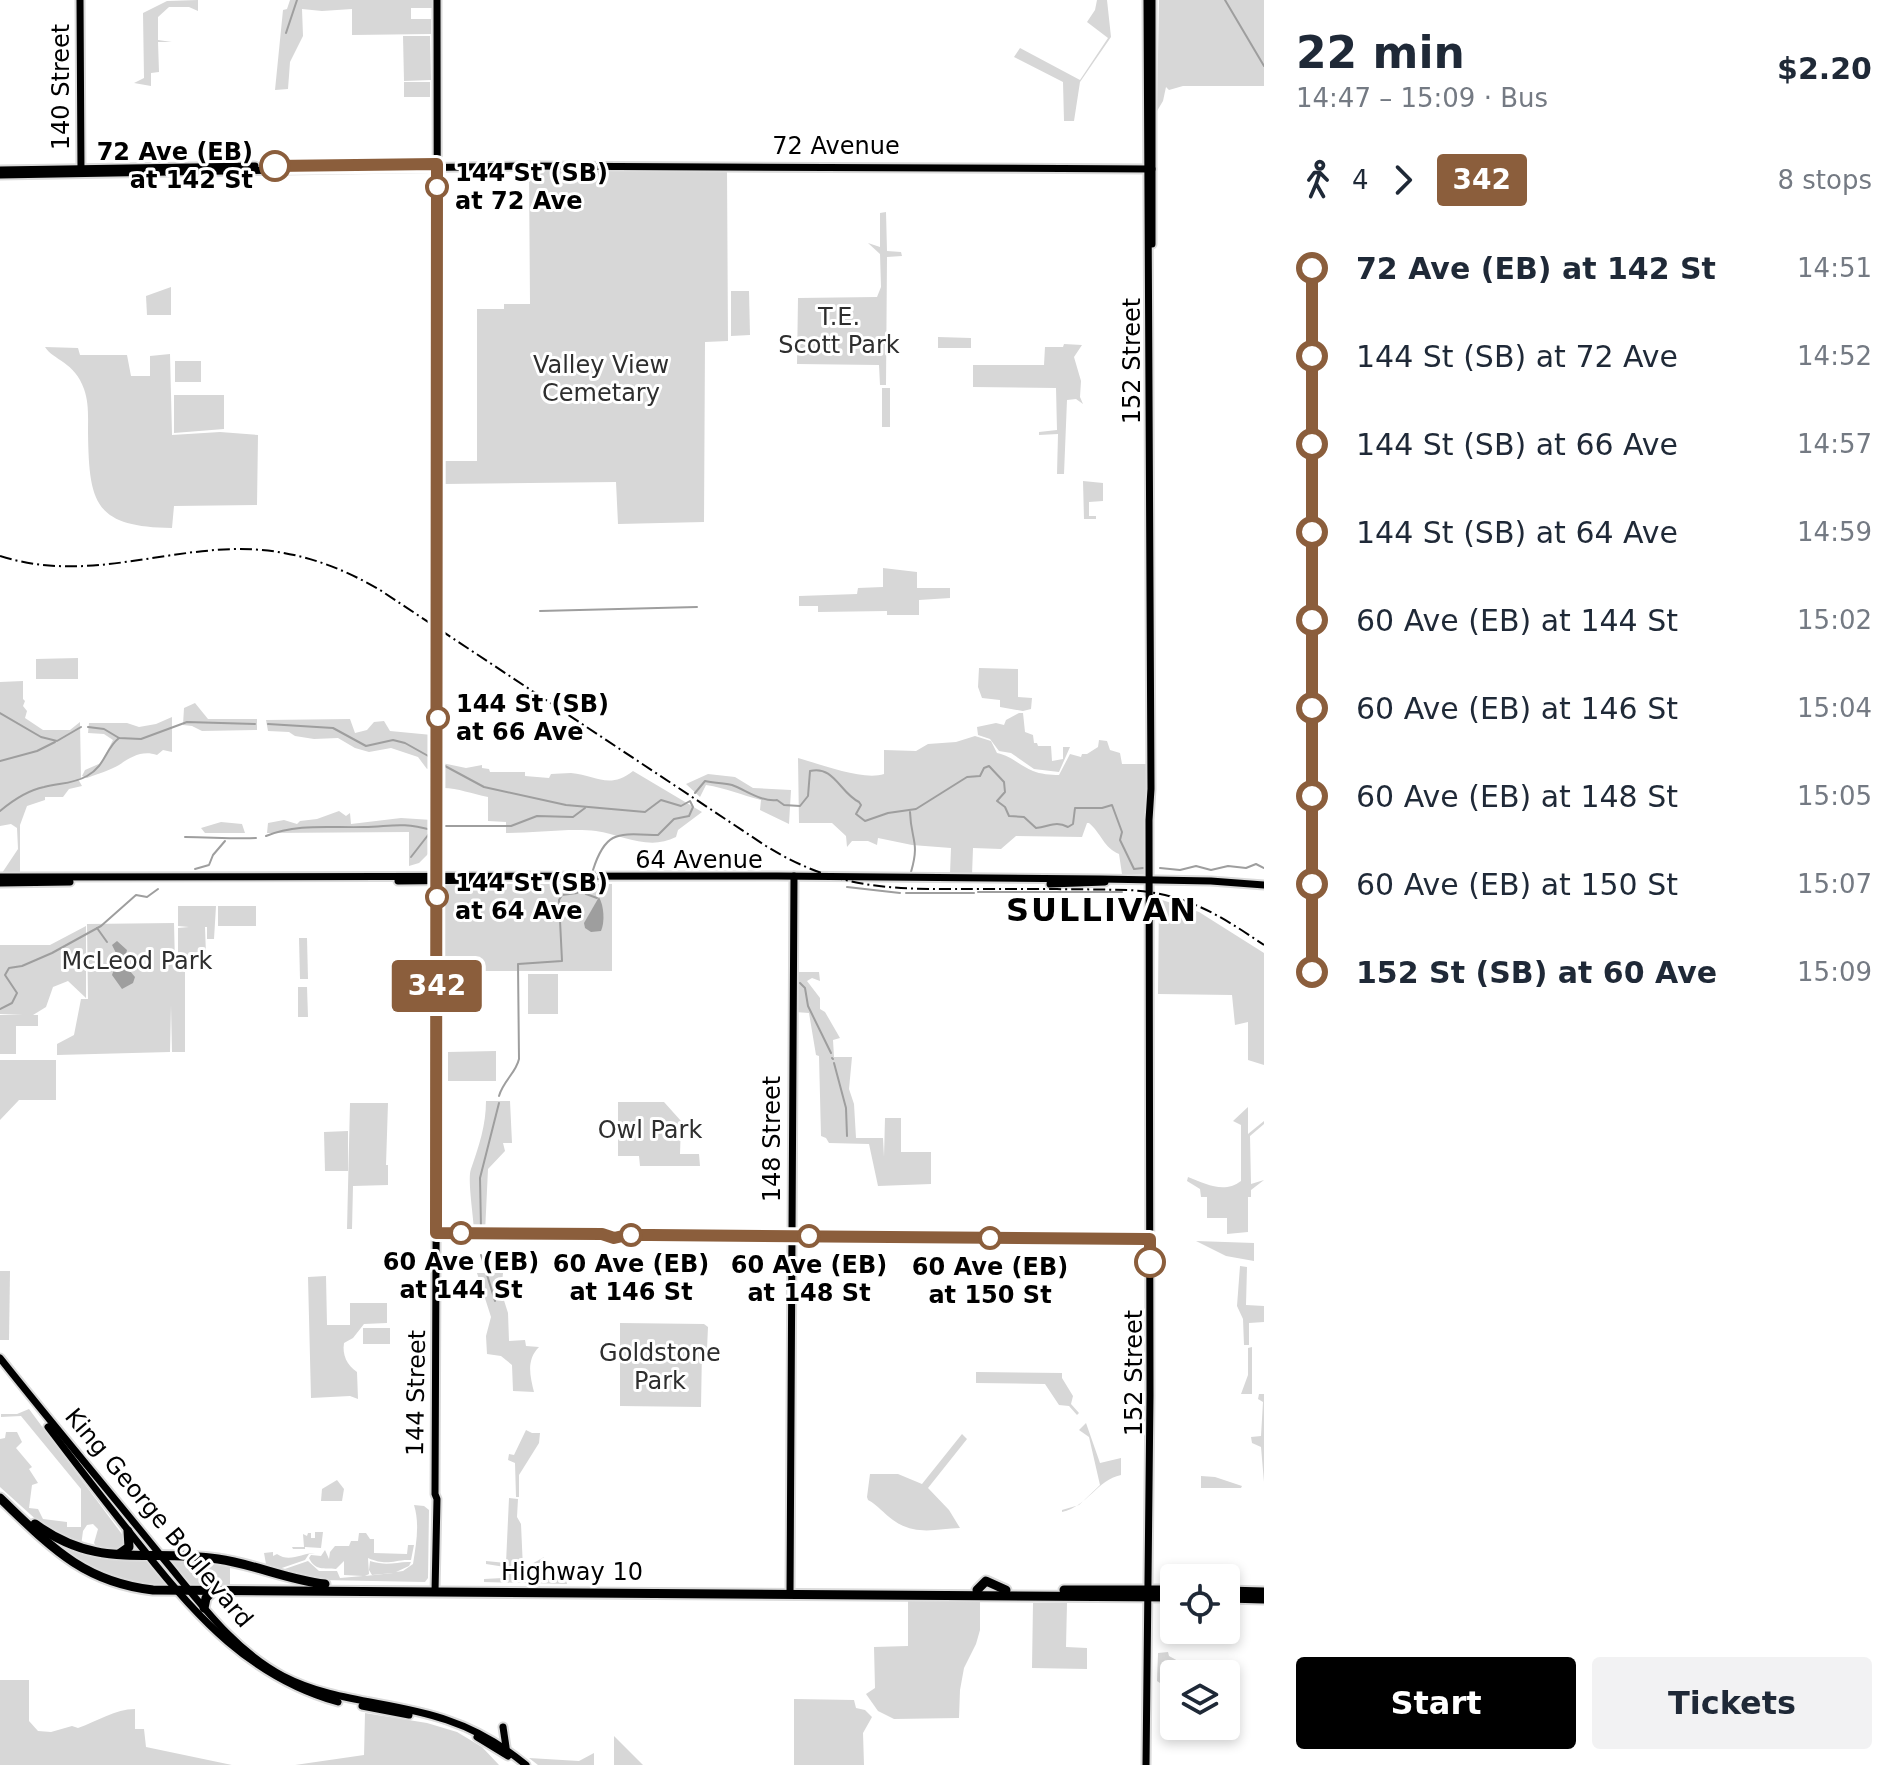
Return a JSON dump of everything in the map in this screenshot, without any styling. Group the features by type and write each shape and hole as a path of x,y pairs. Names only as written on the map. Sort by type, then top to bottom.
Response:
{"highway":[{"name":"Highway 10","path":"0,1492 33,1523 60,1541 89,1552 216,1558 315,1583 434,1588"},
{"name":"Highway 10","path":"0,1498 62,1556 90,1573 135,1588 1160,1592"},
{"path":"115,1555 129,1547 128,1531"},
{"name":"Highway 10","path":"984,1593 986,1581 1006,1590 1160,1595"},
{"path":"204,1608 206,1598 214,1590"},
{"path":"1240,1591 1264,1592"},
{"path":"1240,1598 1264,1599"}],"main road":[{"name":"140 Street","path":"80,0 81,171"},
{"name":"144 Street","path":"434,1588 432,1518 435,1495 439,878 437,0"},
{"name":"152 Street","path":"1148,1765 1154,800 1151,789 1147,300 1150,0"},
{"name":"72 Avenue","path":"0,172 437,166 1149,168"},
{"name":"152 Street","path":"1149,168 1154,710 1151,722"},
{"path":"1147,300 1152,323"},
{"path":"365,881 394,876"},
{"name":"64 Avenue","path":"0,880 394,876 482,880 532,876 1152,881 1264,885"},
{"name":"64 Avenue","path":"0,880 794,878"},
{"name":"148 Street","path":"790,1591 794,878"},
{"name":"King George Boulevard","path":"0,1358 204,1608 253,1657 303,1685 341,1698 446,1719 492,1740 526,1765"},
{"name":"King George Boulevard","path":"0,1366 147,1556 175,1590 228,1644 290,1685 340,1702 447,1724 472,1734 520,1765"},
{"name":"152 Street","path":"1150,1593 1153,1536 1148,1512 1151,1479"},
{"path":"492,1740 501,1739 503,1727 508,1751"}],"green space":[{"path":"198,0 198,11 189,7 169,7 158,17 158,40 172,42 158,42 159,72 151,73 151,86 134,83 144,78 143,13 167,1"},
{"path":"290,0 432,0 432,8 411,8 411,19 431,19 431,34 352,35 352,9 302,9 303,36 290,62 288,89 275,90 283,10 287,9"},
{"path":"1097,0 1107,0 1111,37 1080,82 1074,121 1064,121 1063,82 1014,57 1020,48 1080,80 1108,38 1087,22"},
{"path":"1159,0 1264,0 1264,86 1183,86 1169,90 1166,87 1157,111"},
{"path":"403,36 430,36 431,80 404,81"},
{"path":"404,82 430,82 430,97 404,97"},
{"name":"Valley View Cemetary","path":"529,170 727,170 728,341 705,342 704,522 618,524 616,482 443,484 443,461 477,461 477,309 504,309 504,304 530,304"},
{"name":"T.E. Scott Park","path":"886,212 887,251 901,252 902,256 887,257 886,385 880,385 879,365 797,364 798,298 877,297 881,287 880,254 868,243 880,247 880,213"},
{"path":"171,287 171,315 147,315 146,296"},
{"path":"731,291 749,291 750,335 731,336"},
{"path":"938,337 971,338 971,348 938,348"},
{"path":"1064,344 1082,345 1074,357 1083,404 1076,399 1067,400 1064,474 1057,474 1058,434 1039,435 1039,432 1057,430 1056,388 973,387 973,365 1044,365 1045,347 1063,347"},
{"path":"45,347 78,348 80,355 127,355 131,376 150,376 150,356 170,354 172,435 220,432 258,435 257,505 174,506 172,528 126,523 111,516 94,493 84,389 70,367"},
{"path":"175,361 201,361 201,382 175,382"},
{"path":"882,388 890,388 890,427 882,427"},
{"path":"174,395 224,395 224,429 174,433"},
{"path":"1083,481 1103,483 1103,501 1089,502 1089,516 1096,516 1096,519 1084,519"},
{"path":"883,568 917,572 917,588 950,588 950,598 919,600 919,615 887,615 887,611 818,612 818,606 799,606 799,596 857,594 858,588 883,587"},
{"path":"78,658 78,679 36,679 36,659"},
{"path":"979,668 1018,669 1018,697 1032,698 1031,709 1023,711 1000,707 1000,700 982,698 978,687"},
{"path":"23,681 25,718 43,730 70,730 80,722 81,778 78,779 82,786 69,789 63,797 45,797 45,800 27,806 20,825 20,873 2,873 18,849 17,828 11,824 0,826 0,682"},
{"path":"195,703 208,719 257,719 257,730 202,731 183,725 184,708"},
{"path":"1023,713 1025,732 1033,735 1034,743 1051,746 1052,761 1063,759 1063,747 1070,747 1059,772 1034,769 1011,753 999,751 990,739 978,735 977,727 996,723 1004,725 1006,720"},
{"path":"172,717 172,752 163,750 157,755 142,754 104,772 87,778 82,776 85,770 101,763 113,740 104,734 88,733 89,723 127,723 139,727"},
{"path":"350,719 355,733 367,730 374,722 384,721 390,731 432,735 431,768 427,769 418,757 391,748 369,752 338,738 314,739 289,732 268,731 266,720"},
{"path":"975,736 991,741 997,753 1042,774 1059,775 1070,754 1081,757 1098,747 1099,740 1107,741 1110,750 1120,753 1122,764 1146,764 1146,874 1122,874 1119,854 1089,823 1082,837 1016,836 1001,849 973,848 972,875 950,874 951,848 878,838 877,845 868,841 852,841 847,847 846,836 832,823 799,823 798,758 841,771 875,776 884,774 884,750 916,751 928,744 956,742"},
{"path":"442,763 466,768 482,765 490,772 525,772 525,776 549,778 551,774 571,773 609,781 633,771 702,812 678,830 676,837 656,843 586,830 506,833 506,822 488,821 488,797 443,788"},
{"path":"708,774 735,777 753,788 791,790 789,824 760,810 761,800 706,785 700,797 686,784"},
{"path":"339,811 346,816 350,813 351,824 401,818 432,820 433,849 419,863 409,866 409,832 267,833 268,823 284,820 297,824"},
{"path":"221,822 242,824 245,833 205,833 201,828"},
{"path":"612,884 612,971 444,971 444,886"},
{"path":"1159,899 1199,912 1264,953 1264,1065 1248,1060 1248,1022 1235,1025 1232,995 1158,994"},
{"path":"178,906 216,906 214,939 207,939 205,927 206,955 178,956 178,928 189,927 178,926"},
{"path":"218,906 256,906 256,926 218,926"},
{"name":"McLeod Park","path":"174,923 175,965 185,966 185,1052 172,1052 171,1005 170,1052 57,1055 57,1044 74,1035 81,999 88,999 87,924"},
{"path":"86,926 86,998 68,981 53,987 46,1007 33,1015 38,1015 38,1026 16,1026 16,1054 0,1054 0,1015 23,1015 0,1014 0,945 50,945"},
{"path":"299,938 307,938 308,979 300,979"},
{"path":"795,972 819,972 820,981 812,978 807,981 820,998 820,1009 825,1012 840,1038 833,1040 834,1057 852,1057 849,1089 854,1104 856,1138 883,1138 884,1157 885,1118 901,1118 901,1152 931,1152 931,1184 878,1186 869,1144 829,1143 821,1136 819,1056 816,1055 809,1013 795,1012"},
{"path":"528,974 558,974 558,1014 528,1014"},
{"path":"298,987 307,987 308,1017 298,1017"},
{"path":"496,1051 496,1081 448,1081 448,1052"},
{"path":"0,1060 56,1060 56,1100 19,1100 0,1120"},
{"path":"486,1101 510,1101 512,1143 503,1143 505,1151 488,1169 485,1233 474,1232 470,1181"},
{"name":"Owl Park","path":"618,1102 664,1102 681,1121 680,1154 699,1154 700,1166 640,1166 639,1156 618,1156"},
{"path":"350,1103 388,1103 388,1185 353,1186 352,1229 347,1229"},
{"path":"1248,1107 1248,1134 1264,1121 1250,1136 1251,1184 1264,1180 1251,1190 1251,1197 1248,1197 1248,1232 1227,1234 1227,1218 1207,1218 1207,1197 1201,1197 1200,1189 1187,1181 1188,1177 1208,1185 1228,1187 1241,1181 1241,1125 1233,1121"},
{"path":"348,1131 348,1171 325,1171 324,1132"},
{"path":"1196,1241 1254,1243 1254,1261 1226,1256"},
{"path":"1240,1266 1247,1267 1246,1305 1264,1306 1264,1322 1249,1323 1249,1345 1244,1345 1243,1319 1237,1306"},
{"path":"0,1271 10,1271 9,1340 0,1340"},
{"path":"477,1273 503,1273 501,1291 508,1313 509,1341 525,1340 526,1346 539,1347 531,1363 534,1392 513,1391 512,1365 501,1356 487,1354 486,1336 491,1317"},
{"path":"326,1276 327,1325 350,1325 350,1303 387,1303 387,1323 364,1324 353,1338 344,1343 346,1359 357,1372 358,1399 350,1396 311,1398 308,1277"},
{"name":"Goldstone Park","path":"620,1323 704,1324 708,1327 707,1349 702,1349 701,1407 620,1406"},
{"path":"363,1328 390,1328 390,1344 363,1344"},
{"path":"1252,1347 1252,1394 1241,1394 1248,1375 1248,1348"},
{"path":"976,1372 1062,1373 1073,1396 1071,1404 1079,1413 1077,1415 1069,1406 1059,1405 1045,1384 976,1383"},
{"path":"1259,1394 1264,1394 1264,1482 1261,1447 1252,1443 1251,1437 1261,1436 1263,1402 1258,1399"},
{"path":"29,1409 124,1537 121,1549 98,1549 94,1543 98,1529 93,1524 87,1525 83,1531 81,1546 50,1532 0,1487 0,1439 5,1438 6,1432 17,1432 22,1442 16,1448 32,1467 29,1469 38,1483 32,1485 29,1508 38,1509 43,1519 67,1522 67,1527 81,1527 81,1489 21,1416 1,1417 1,1414 17,1414"},
{"path":"1086,1423 1100,1463 1121,1458 1121,1475 1105,1482 1083,1501 1100,1485 1089,1437 1079,1430"},
{"path":"526,1430 540,1433 539,1443 519,1475 519,1497 516,1497 515,1463 508,1460 509,1454 514,1455"},
{"path":"962,1434 967,1439 928,1488 949,1510 960,1528 909,1528 893,1520 868,1500 870,1474 898,1474 922,1484"},
{"path":"1201,1476 1215,1477 1242,1486 1201,1488"},
{"path":"337,1480 344,1489 342,1501 321,1501 322,1489"},
{"path":"509,1498 518,1499 523,1569 544,1557 527,1579 566,1579 567,1584 484,1582 484,1579 503,1578 505,1567 486,1564 486,1561 506,1563"},
{"path":"414,1505 429,1510 428,1578 425,1582 321,1580 279,1571 308,1561 319,1571 337,1571 340,1578 363,1576 344,1575 344,1561 336,1569 324,1569 314,1565 309,1558 311,1555 321,1556 325,1550 329,1559 335,1546 349,1546 351,1541 358,1541 359,1533 366,1533 374,1539 374,1553 407,1554 408,1545 414,1545 411,1560 386,1562 368,1558 369,1574 365,1576 393,1573 372,1575 370,1561 388,1564 411,1562 396,1572 403,1571 413,1564 417,1527"},
{"path":"40,1532 52,1539 146,1558 167,1585 131,1583 87,1569"},
{"path":"315,1532 323,1532 321,1548 293,1549 304,1547 303,1534 307,1536 311,1533 311,1538 315,1538"},
{"path":"273,1552 273,1556 277,1554 286,1558 310,1553 315,1553 309,1554 305,1560 276,1570 266,1564 264,1553"},
{"path":"169,1560 230,1565 230,1586 190,1587"},
{"path":"908,1601 980,1602 980,1630 964,1668 959,1718 894,1719 878,1711 866,1694 875,1688 874,1647 908,1646"},
{"path":"1033,1603 1067,1603 1066,1647 1087,1648 1087,1669 1032,1668"},
{"path":"1168,1652 1176,1660 1160,1660 1160,1683 1157,1681 1158,1653"},
{"path":"0,1680 29,1680 29,1721 38,1731 51,1732 72,1726 78,1728 113,1713 135,1709 135,1729 144,1729 146,1747 232,1765 0,1765"},
{"path":"794,1699 854,1700 856,1708 865,1710 872,1717 863,1733 864,1765 794,1765"},
{"path":"365,1713 427,1723 457,1732 482,1747 499,1765 295,1765 364,1755"},
{"path":"614,1736 643,1765 614,1765"},
{"path":"594,1753 594,1765 538,1765 529,1758 579,1761"}],"shaded area":[{"path":"599,897 603,909 602,927 601,931 591,932 584,923"},
{"path":"117,941 127,950 124,964 135,977 133,983 122,989 112,975 118,957 112,945"}],"waterway":[{"path":"286,33 297,0"},
{"path":"1225,0 1264,66"},
{"path":"540,611 697,607"},
{"path":"0,713 41,737 57,741 81,727"},
{"path":"88,727 104,729 119,738 141,739 187,722 255,724"},
{"path":"268,724 333,728 366,746 393,740 430,757"},
{"path":"0,811 32,791 87,776 98,767 119,738"},
{"path":"0,761 37,751 55,742"},
{"path":"445,766 484,787 566,805 645,812 661,800 681,806 690,801 693,807 689,816 674,819 658,835 624,835 609,841 593,870"},
{"path":"695,793 705,781 732,785 784,805 800,806 808,796 810,771 818,770 831,776 859,802 861,805 856,814 865,821 888,813 916,809 967,777 980,776 989,766 1004,782 1005,792 997,801 1005,807 1009,816 1024,817 1036,828 1056,824 1068,827 1073,824 1075,808 1112,805 1122,832 1120,840 1134,869 1143,868"},
{"path":"443,826 511,826 537,816 573,817 585,808"},
{"path":"910,812 915,847 911,872"},
{"path":"266,836 290,829 314,827 405,825 432,830 411,857"},
{"path":"185,837 256,838"},
{"path":"195,869 209,865 225,841"},
{"path":"1160,868 1180,870 1196,866 1211,870 1228,866 1246,868 1256,864 1264,868"},
{"path":"499,1096 519,1059 518,964 562,961 559,900 562,895 577,893 586,886"},
{"path":"847,887 900,893"},
{"path":"0,1009 12,1003 17,993 5,975 9,968 52,953 101,926 136,895 147,897 158,889"},
{"path":"582,890 597,898"},
{"path":"978,892 1122,892"},
{"path":"906,893 974,893"},
{"path":"97,928 107,942"},
{"path":"800,983 805,988 808,1006 831,1053"},
{"path":"834,1063 846,1108 847,1136"},
{"path":"481,1228 480,1178 499,1103"},
{"path":"481,1255 495,1301"}],"railway":[{"path":"0,556 31,563 89,566 205,551 255,549 311,559 346,572 380,590 766,846 820,873 899,888 1148,892 1200,907 1264,945"}],"bus line":[{"name":"342","path":"275,166 437,164 436,1233 602,1234 614,1238 651,1235 1150,1239 1150,1262"}],"place":[{"name":"72 Ave (EB) at 142 St","path":"275,166"},
{"name":"144 St (SB) at 72 Ave","path":"437,187"},
{"name":"144 St (SB) at 66 Ave","path":"438,718"},
{"name":"144 St (SB) at 64 Ave","path":"437,897"},
{"name":"60 Ave (EB) at 144 St","path":"461,1233"},
{"name":"60 Ave (EB) at 146 St","path":"631,1235"},
{"name":"60 Ave (EB) at 148 St","path":"809,1236"},
{"name":"60 Ave (EB) at 150 St","path":"990,1238"}],"district":[{"name":"SULLIVAN","path":"1102,910"}]}
